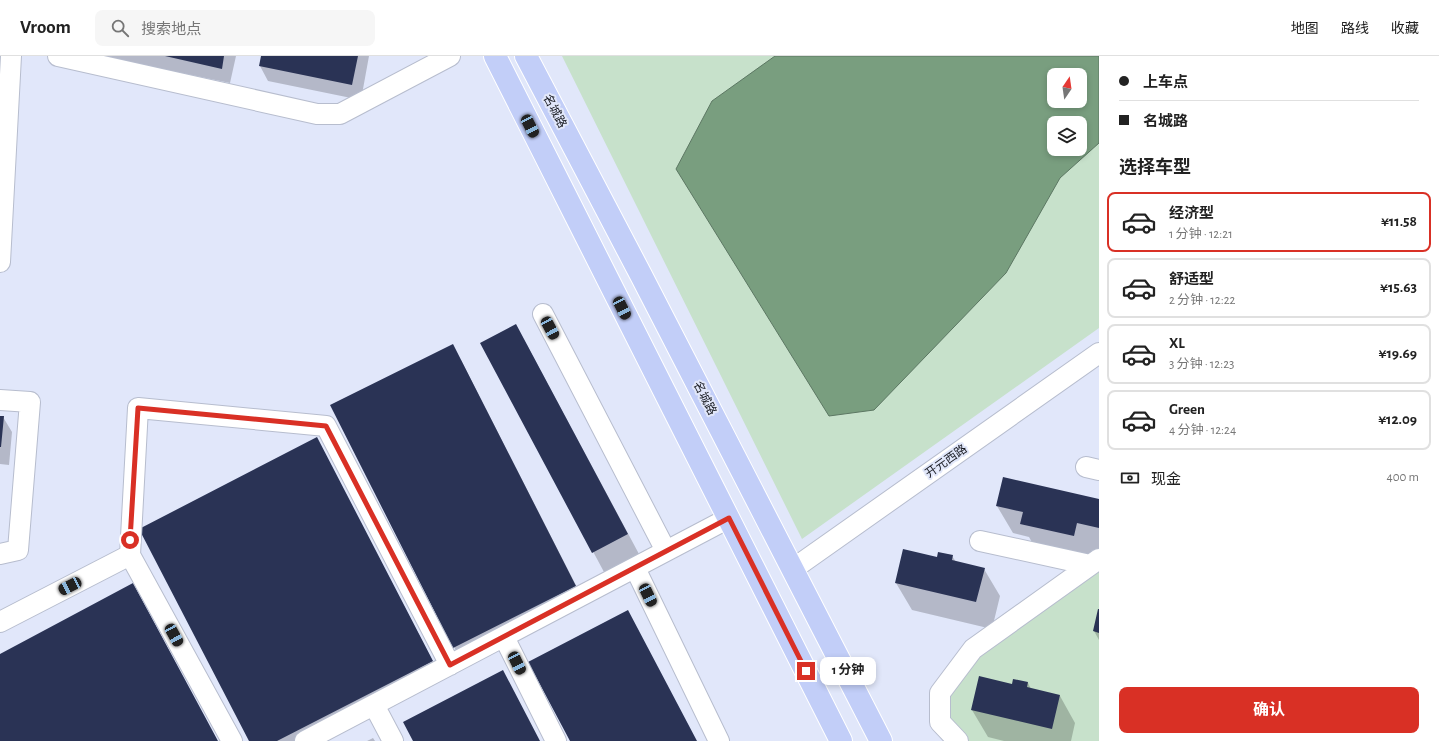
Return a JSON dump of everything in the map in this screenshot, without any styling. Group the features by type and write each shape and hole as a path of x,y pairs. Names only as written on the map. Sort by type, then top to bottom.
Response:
{"main road":[{"path":"495,56 841,741"},
{"name":"名城路","path":"526,56 642,277 881,741"}],"street":[{"path":"0,262 11,56"},
{"path":"58,56 317,114 340,114 450,56"},
{"path":"543,314 666,551"},
{"name":"开元西路","path":"793,570 1099,353"},
{"path":"0,400 30,402 18,550 0,554"},
{"path":"232,741 130,555 138,408 326,426 450,665"},
{"path":"305,741 729,518"},
{"path":"980,541 1094,562"},
{"path":"0,622 130,555"},
{"path":"958,741 940,722 940,693 973,649 1094,562"},
{"path":"635,568 719,741"},
{"path":"504,637 556,741"},
{"path":"374,705 393,741"}],"shaded area":[{"path":"562,56 1099,56 1099,328 802,539"},
{"path":"775,56 1099,56 1099,143 1087,154 1087,116 1047,116 1047,156 1085,156 1060,178 1006,273 874,410 829,416 676,169 712,101"},
{"path":"1099,559 1099,741 958,741 940,693 973,649"}],"building":[{"path":"165,56 224,56 222,69"},
{"path":"261,56 358,56 352,85 259,66"},
{"path":"516,324 628,534 592,553 480,343"},
{"path":"453,344 576,586 453,648 330,405"},
{"path":"0,416 4,416 1,447 0,447"},
{"path":"317,437 433,661 277,741 249,741 139,529"},
{"path":"1003,477 1099,499 1099,528 1077,523 1074,536 1020,524 1023,512 996,506"},
{"path":"903,549 937,557 938,552 953,555 952,560 985,568 976,602 895,583"},
{"path":"133,583 218,741 0,741 0,654"},
{"path":"1099,609 1099,633 1093,631"},
{"path":"628,610 697,741 570,741 528,662"},
{"path":"503,670 540,741 413,741 403,722"},
{"path":"979,676 1012,684 1013,679 1028,682 1027,687 1060,695 1052,729 971,710"}],"route":[{"path":"130,540 138,408 326,426 450,665 729,518 806,671"}]}
